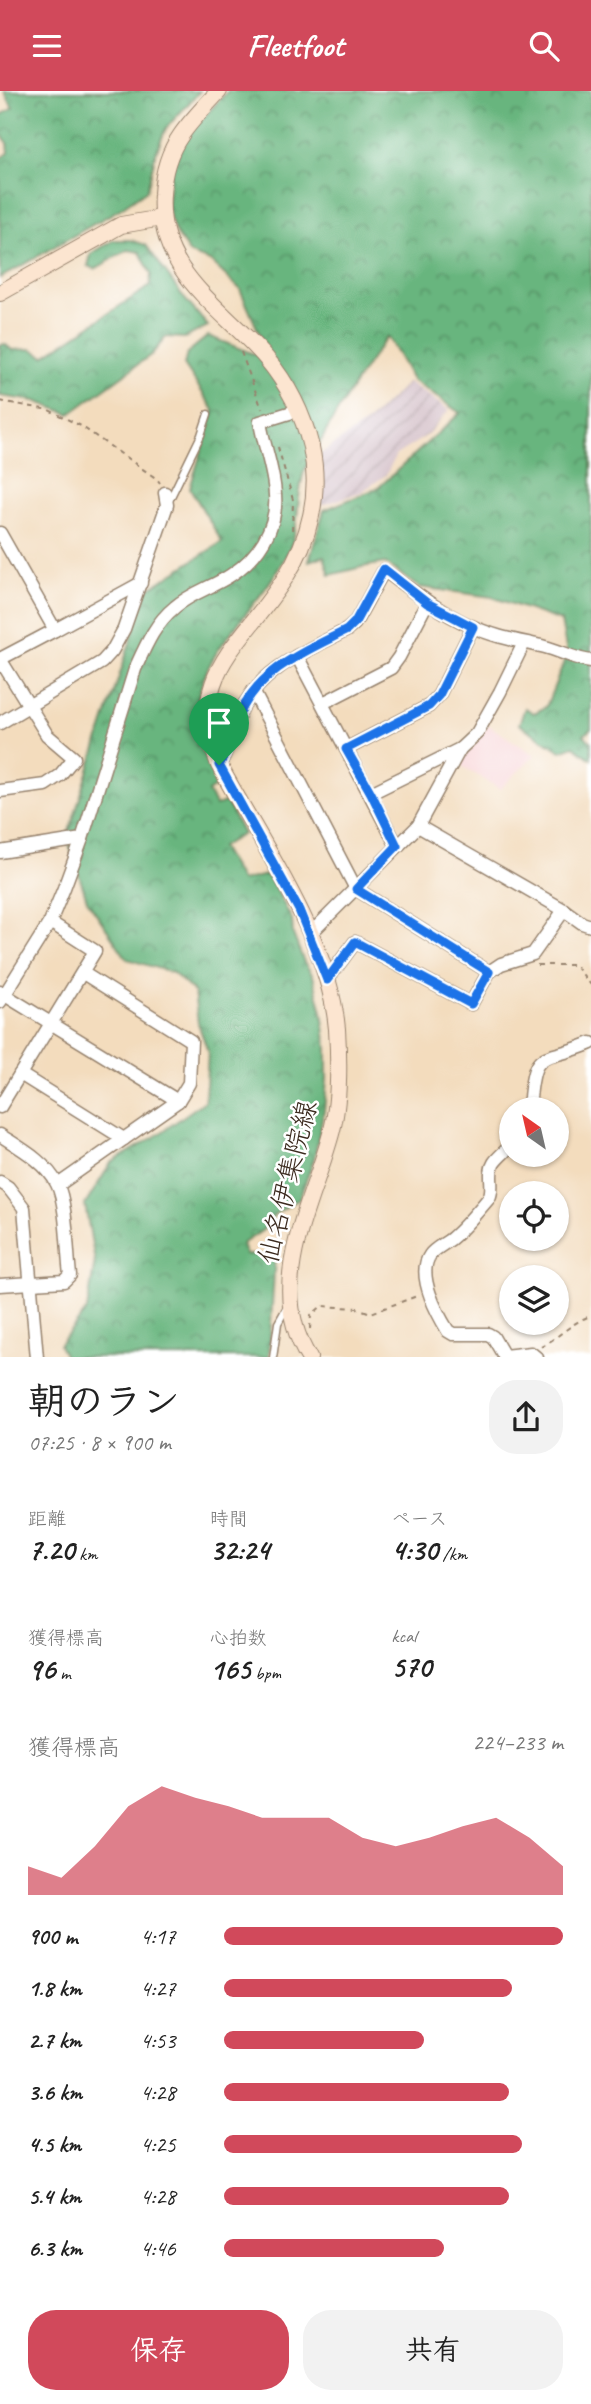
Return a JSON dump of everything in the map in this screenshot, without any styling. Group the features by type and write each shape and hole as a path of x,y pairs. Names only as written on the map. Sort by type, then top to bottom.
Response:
{"main road":[{"name":"仙名伊集院線","path":"219,91 181,133 174,146 164,176 162,218 171,250 186,276 208,303 264,356 277,372 299,410 311,449 315,476 310,523 294,562 285,579 232,646 216,676 207,720 219,765 280,872 310,934 327,980 337,1028 336,1106 333,1128 291,1266 289,1303 296,1330 309,1357"},
{"path":"0,293 121,225 162,218"}],"street":[{"path":"178,1101 51,1022 1,997 50,922 82,839 135,669 160,622 176,605 232,575 249,561 272,526 276,497 260,422 299,410"},
{"path":"0,723 102,662 112,652 124,629 141,583 166,499"},
{"path":"0,533 55,630"},
{"path":"219,765 228,751 239,714 253,691 273,670 347,630 355,622 384,569 427,603 473,627 524,643 547,647 576,660 591,661"},
{"path":"0,791 45,785 60,775 74,758 47,735 0,659 141,583"},
{"path":"323,703 391,668 427,603"},
{"path":"346,749 429,706 439,695 473,627"},
{"path":"371,793 460,749 477,733 524,643"},
{"path":"297,656 397,846"},
{"path":"253,691 356,889 489,972"},
{"path":"310,934 418,826 460,749"},
{"path":"418,826 591,926"},
{"path":"0,852 82,839"},
{"path":"327,980 355,942 471,1004 489,972 501,964 533,954 564,910"},
{"path":"0,1107 95,951 50,922"},
{"path":"58,1185 178,1101 189,1083 191,1041 83,973"},
{"path":"530,1097 531,1078 542,1059 591,1043"},
{"path":"20,1074 124,1139"},
{"path":"0,1135 42,1165 58,1185 64,1209 70,1275 64,1282 0,1285"},
{"path":"499,1158 492,1171 492,1193 489,1198 459,1232 431,1252 426,1277 428,1293 448,1331 453,1334 488,1334 493,1337 504,1356 534,1355"},
{"path":"0,1182 8,1187 24,1207 37,1357"}],"lane":[{"path":"166,499 201,435 208,414"},
{"path":"273,1357 278,1323 289,1303"}],"path":[{"path":"242,352 266,420"},
{"path":"0,401 48,409 81,426 157,479 166,499"},
{"path":"532,966 575,965 591,985"},
{"path":"310,1335 311,1315 322,1306 358,1308 371,1313 428,1293"},
{"path":"534,1355 584,1318 591,1316"}],"shaded area":[{"path":"408,382 449,410 426,436 396,455 386,475 361,492 319,506 319,455 367,422"},
{"path":"488,725 535,755 500,789 457,763 472,748"}],"green space":[{"path":"4,91 200,91 166,128 156,152 147,190 120,209 0,278 0,158 9,153 8,143 0,133 0,116 13,108"},
{"path":"228,91 591,91 591,729 584,735 591,742 591,759 574,746 561,751 519,724 525,708 534,713 546,707 567,654 561,621 492,597 419,587 385,563 330,575 324,556 309,561 324,510 378,488 460,413 412,380 387,336 345,399 308,464 302,481 295,532 289,550 270,582 214,657 202,683 198,711 202,745 218,785 208,792 216,806 226,801 243,834 221,847 241,881 265,875 271,879 292,920 293,934 304,962 313,976 327,1048 324,1110 314,1159 299,1199 275,1214 263,1230 242,1244 246,1255 275,1255 269,1357 65,1357 59,1345 87,1310 95,1261 85,1205 111,1163 159,1134 205,1101 208,1052 198,1023 194,992 173,973 127,959 87,900 67,838 147,590 222,542 190,488 214,410 184,365 187,353 208,336 254,354 264,344 240,289 210,261 190,254 175,232 167,208 171,170 185,137"},
{"path":"114,240 131,240 146,245 208,326 185,338 166,337 152,354 70,414 35,401 0,396 0,345 5,344 12,350 32,349 44,356 150,286 151,274 140,252 128,250 95,269 88,266 91,254"}],"route":[{"path":"384,569 427,603 473,627 439,695 429,706 346,749 397,846 356,889 489,972 471,1004 355,942 327,980 310,934 280,872 219,765 228,751 239,714 253,691 273,670 347,630 355,622 384,569"}]}
